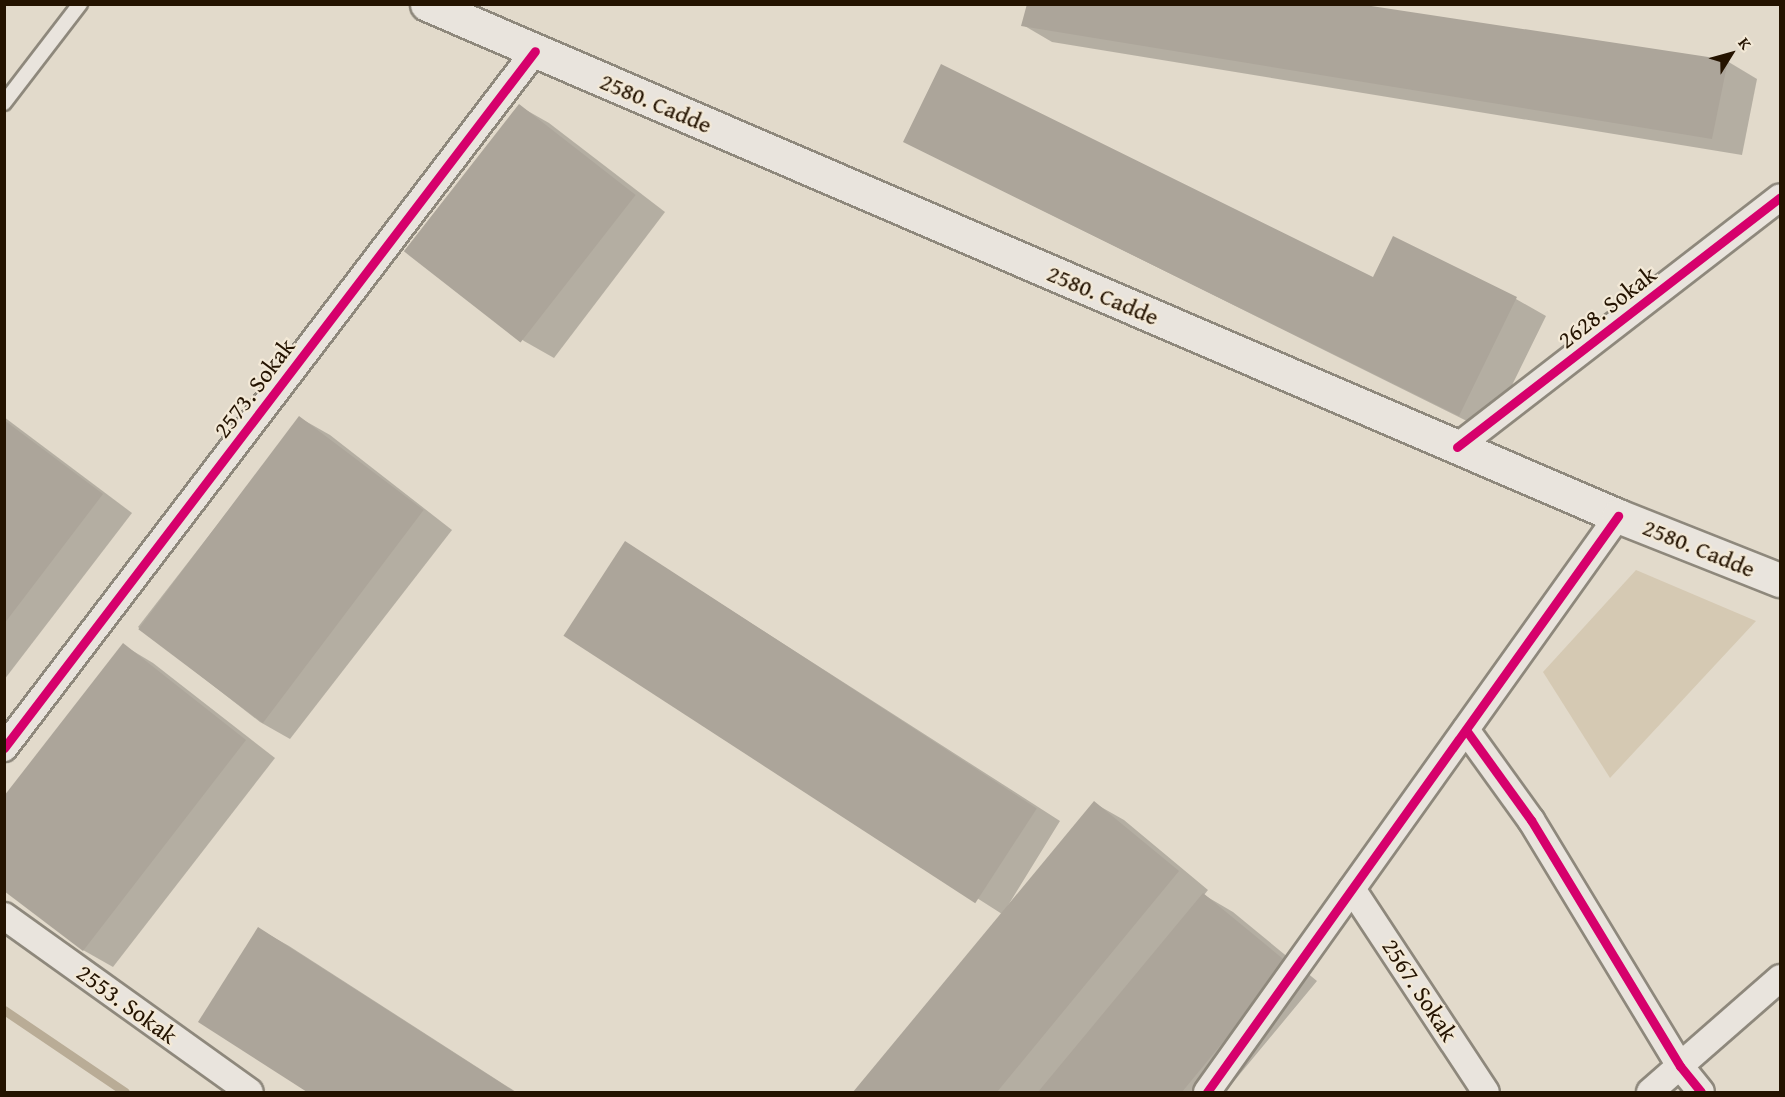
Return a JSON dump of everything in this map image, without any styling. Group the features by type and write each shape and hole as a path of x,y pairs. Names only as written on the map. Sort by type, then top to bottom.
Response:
{"main road":[{"name":"2580. Cadde","path":"427,4 1618,516 1780,580"}],"street":[{"name":"2573. Sokak","path":"4,748 535,51"},
{"name":"2628. Sokak","path":"1457,447 1780,197"},
{"path":"1207,1092 1618,516"},
{"path":"1466,730 1531,820 1680,1066 1701,1092"},
{"name":"2567. Sokak","path":"1352,889 1486,1092"},
{"name":"2553. Sokak","path":"4,916 250,1092"},
{"path":"1650,1092 1780,978"}],"lane":[{"path":"4,104 80,4"}],"shaded area":[{"path":"1636,570 1756,621 1610,778 1543,672"}],"building":[{"path":"1027,4 1358,4 1728,60 1712,139 1021,26"},
{"path":"941,64 1373,277 1393,236 1517,297 1459,416 903,142"},
{"path":"519,104 636,195 520,342 404,251"},
{"path":"299,416 424,510 263,723 138,629"},
{"path":"4,420 103,494 4,624"},
{"path":"625,541 1037,808 975,903 563,636"},
{"path":"123,643 246,740 83,951 4,891 4,796"},
{"path":"1094,801 1179,871 997,1092 853,1092"},
{"path":"1203,893 1288,963 1182,1092 1038,1092"},
{"path":"258,927 515,1092 307,1092 198,1022"}],"waterway":[{"path":"4,1010 125,1092"}],"cycle path":[{"path":"4,748 535,51"},
{"path":"1457,447 1780,197"},
{"path":"1207,1092 1618,516"},
{"path":"1466,730 1531,820 1680,1066 1701,1092"}]}
